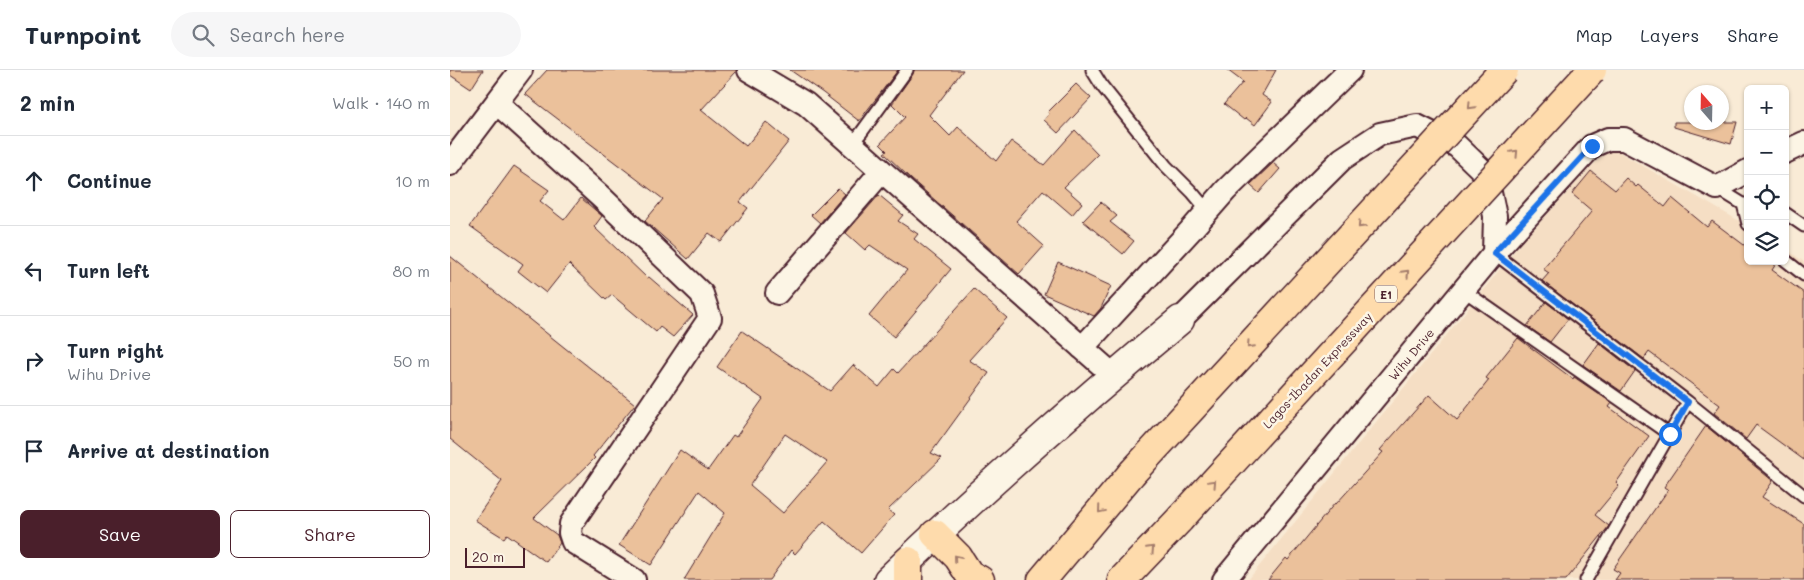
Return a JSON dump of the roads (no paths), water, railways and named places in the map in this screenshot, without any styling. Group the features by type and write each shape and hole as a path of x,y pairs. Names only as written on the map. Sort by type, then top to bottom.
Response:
{"highway":[{"path":"1042,580 1132,473 1504,70"},
{"name":"Lagos-Ibadan Expressway","path":"1122,580 1592,70"},
{"path":"935,534 958,557 969,574 980,580"}],"main road":[{"path":"888,580 908,570 935,534 1113,375 1180,320"}],"street":[{"path":"450,164 521,70"},
{"path":"749,70 806,104 1113,375"},
{"path":"1082,348 1226,190 1350,70"},
{"path":"497,103 602,198 702,294 710,318 571,524 570,534 573,542 634,580"},
{"path":"1180,320 1342,159 1380,134 1416,126 1457,146 1486,174 1495,216 1494,253"},
{"name":"Wihu Drive","path":"1224,580 1494,253 1592,146 1608,139 1624,139 1717,188"},
{"path":"1789,150 1804,143"},
{"path":"777,293 882,171"},
{"path":"1717,188 1744,172"}],"lane":[{"path":"851,144 907,70"},
{"path":"1092,70 1102,86 1166,166 1208,211"},
{"path":"1717,188 1744,203"},
{"path":"1789,217 1804,226"},
{"path":"1494,253 1688,402 1804,496"},
{"path":"1789,263 1804,275"},
{"path":"1463,290 1670,434"},
{"path":"1586,580 1688,402"}]}
